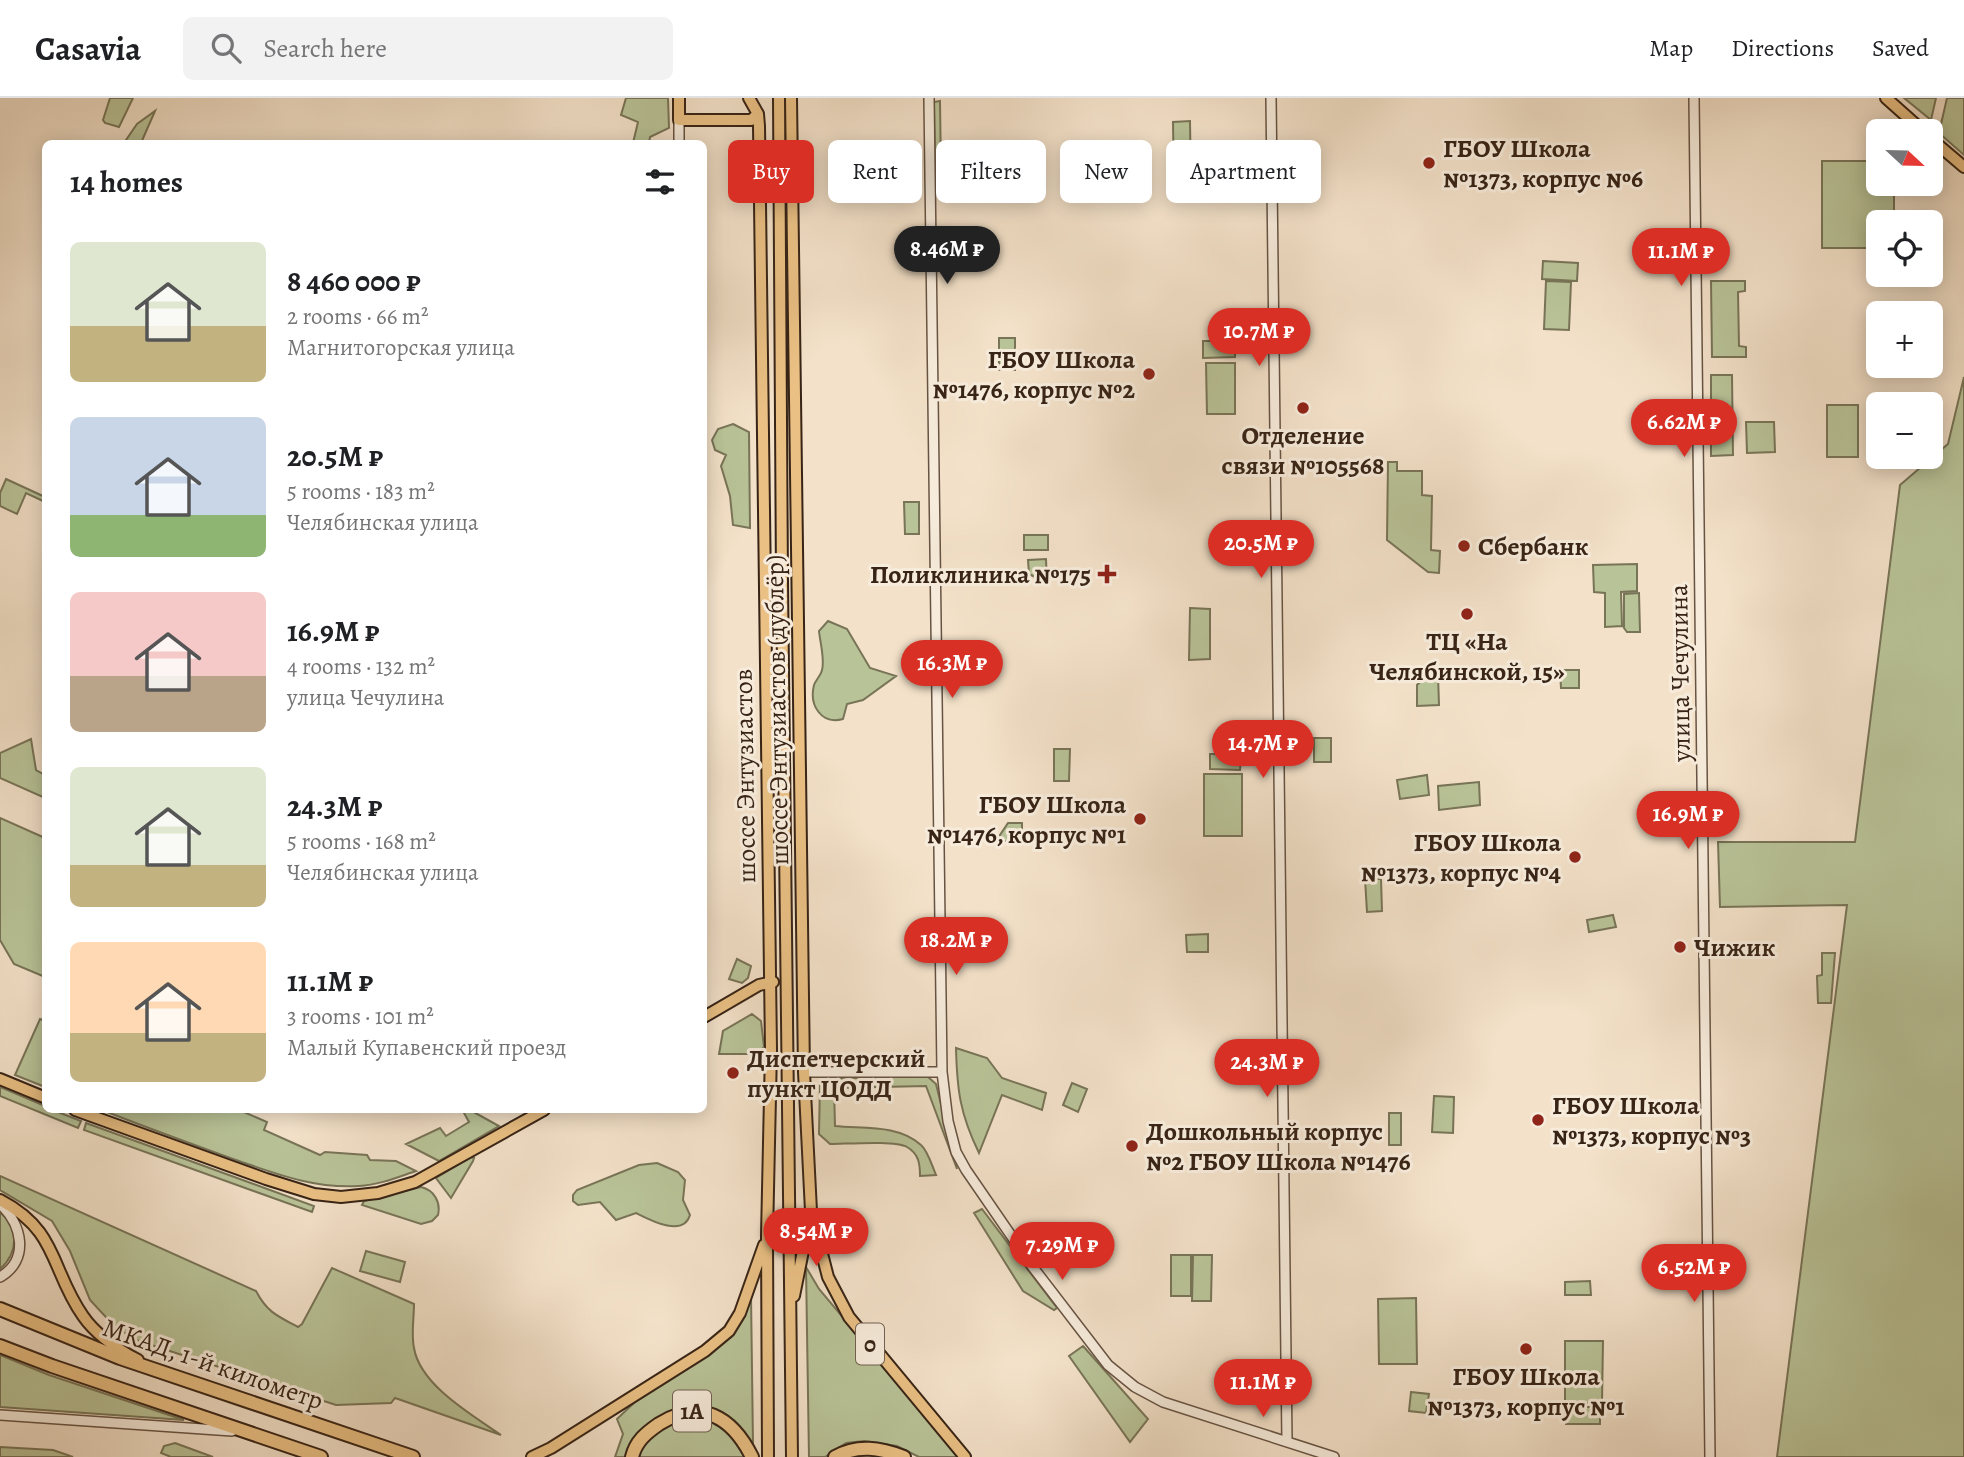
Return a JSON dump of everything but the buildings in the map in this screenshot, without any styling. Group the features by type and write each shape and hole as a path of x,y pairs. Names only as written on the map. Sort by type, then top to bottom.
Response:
{"highway":[{"name":"МКАД, 1-й километр","path":"0,1309 65,1337 413,1457"},
{"name":"МКАД, 1-й километр","path":"0,1346 321,1457"},
{"name":"1A","path":"632,1457 640,1440 649,1431 674,1416 693,1411 717,1416 727,1423 739,1435 752,1457"},
{"path":"835,1457 848,1450 868,1448 904,1457"}],"main road":[{"path":"679,98 679,120 756,120 748,98"},
{"name":"шоссе Энтузиастов","path":"779,98 792,1457"},
{"name":"шоссе Энтузиастов (дублёр)","path":"790,1319 811,1211 804,1072 791,98"},
{"path":"1886,98 1910,119"},
{"name":"шоссе Энтузиастов","path":"756,120 771,1049 767,1236 768,1457"},
{"path":"1943,149 1964,167"},
{"path":"707,1015 759,985 786,981"},
{"path":"0,1079 42,1096"},
{"path":"83,1113 266,1180 314,1194 341,1197 378,1193 415,1182 539,1113"},
{"path":"0,1202 22,1213 41,1232 56,1257 76,1306 89,1325 118,1349 172,1375"},
{"name":"0","path":"811,1211 828,1278 849,1317 965,1457"},
{"path":"532,1457 551,1448 705,1351 729,1331 740,1313 767,1236"}],"street":[{"path":"929,98 942,1072 948,1121 956,1152 976,1186 1039,1277 1108,1365 1135,1387 1163,1402 1334,1457"},
{"path":"1271,98 1287,1442"},
{"name":"улица Чечулина","path":"1694,98 1710,1457"},
{"path":"679,120 679,140"},
{"path":"804,1072 942,1072"},
{"path":"0,1202 14,1220 20,1239 17,1258 12,1268 0,1277"},
{"path":"0,1415 246,1432"}],"green space":[{"path":"110,98 133,98 119,127 103,120"},
{"path":"626,98 668,98 669,128 650,137 650,140 634,140 638,122 621,115"},
{"path":"1904,98 1936,98 1930,119"},
{"path":"1947,98 1964,98 1964,155 1943,137 1942,119"},
{"path":"940,101 941,140 936,140 936,170 935,170 934,102"},
{"path":"155,111 142,140 126,140 137,124"},
{"path":"1190,121 1190,140 1173,140 1173,122"},
{"path":"1822,161 1866,161 1866,196 1894,196 1894,210 1866,210 1866,248 1822,248"},
{"path":"1543,261 1578,263 1577,281 1542,279"},
{"path":"1546,281 1571,282 1569,330 1544,329"},
{"path":"1711,281 1745,281 1745,291 1738,292 1739,346 1746,347 1746,357 1712,357"},
{"path":"999,338 1015,338 1015,370 999,370"},
{"path":"1203,341 1235,341 1235,357 1203,358"},
{"path":"1206,363 1235,363 1235,414 1207,414"},
{"path":"1711,375 1732,375 1733,455 1711,456"},
{"path":"1964,377 1964,1457 1777,1457 1847,905 1720,907 1718,842 1855,842 1900,485 1919,469 1943,469 1943,448 1948,444"},
{"path":"1827,405 1858,405 1858,457 1827,457"},
{"path":"1746,422 1774,422 1775,452 1747,453"},
{"path":"733,424 749,432 750,528 733,525 730,496 721,466 726,455 715,450 712,440 718,429"},
{"path":"1388,462 1397,462 1397,471 1422,471 1422,495 1432,496 1431,550 1440,551 1439,573 1428,572 1387,540"},
{"path":"6,479 42,496 42,501 26,493 17,514 0,506 0,493"},
{"path":"904,502 919,502 919,534 905,534"},
{"path":"1024,535 1048,535 1048,550 1024,550"},
{"path":"1046,559 1047,583 1029,574 1028,560"},
{"path":"1637,564 1637,591 1621,592 1622,626 1605,627 1605,593 1594,592 1593,565"},
{"path":"1639,593 1640,632 1627,632 1624,628 1624,594"},
{"path":"1190,608 1210,609 1210,659 1189,660"},
{"path":"828,621 847,629 870,668 896,676 863,700 847,704 843,719 835,720 818,712 813,700 814,685 823,666 819,631"},
{"path":"1560,670 1579,670 1579,688 1561,688"},
{"path":"1427,675 1438,675 1439,705 1417,706 1417,685"},
{"path":"1314,738 1331,738 1331,762 1314,762"},
{"path":"31,739 36,770 42,773 42,797 0,778 0,753"},
{"path":"1054,749 1070,749 1069,781 1054,781"},
{"path":"1210,754 1241,754 1240,770 1210,769"},
{"path":"1204,774 1242,774 1242,836 1204,836"},
{"path":"1427,775 1429,795 1400,799 1397,780"},
{"path":"1479,782 1480,805 1439,810 1438,786"},
{"path":"0,818 42,837 42,976 14,964 0,940"},
{"path":"1008,823 1022,823 1022,841 996,841"},
{"path":"1365,879 1381,879 1382,911 1367,912"},
{"path":"1613,915 1616,927 1589,932 1587,920"},
{"path":"1208,934 1208,952 1187,952 1186,935"},
{"path":"1822,953 1835,953 1831,1003 1818,1003 1817,976 1822,975"},
{"path":"737,959 751,966 748,978 742,983 729,979"},
{"path":"752,1014 761,1021 764,1047 757,1054 719,1054 723,1031"},
{"path":"40,1019 42,1020 42,1086 15,1075"},
{"path":"956,1048 987,1058 1002,1078 1046,1093 1042,1110 1002,1095 979,1153 961,1102"},
{"path":"928,1077 936,1084 957,1169 926,1086 834,1088 835,1126 880,1129 912,1138 926,1151 936,1175 920,1176 916,1156 907,1147 882,1143 830,1144 819,1134 820,1082 824,1079"},
{"path":"1072,1083 1087,1089 1078,1112 1063,1105"},
{"path":"0,1087 42,1105 42,1113 61,1113 81,1121 78,1128 0,1096"},
{"path":"1434,1096 1454,1097 1453,1133 1432,1132"},
{"path":"110,1113 246,1113 267,1122 264,1130 320,1155 325,1152 367,1155 370,1160 396,1161 416,1171 366,1185 326,1185 233,1159"},
{"path":"464,1113 475,1113 499,1126 439,1161 406,1144 440,1128 446,1136 469,1122"},
{"path":"1389,1113 1401,1113 1401,1145 1389,1145"},
{"path":"86,1123 314,1206 312,1212 84,1130"},
{"path":"471,1157 474,1158 473,1161 451,1198 436,1178"},
{"path":"657,1163 678,1172 685,1180 683,1200 690,1215 681,1225 666,1225 636,1213 616,1220 600,1202 578,1205 573,1201 577,1190 639,1165"},
{"path":"0,1176 256,1291 273,1313 298,1327 332,1268 414,1304 414,1348 418,1362 449,1398 501,1435 395,1398 391,1403 336,1405 139,1341 115,1327 90,1300 70,1251 52,1221 0,1190"},
{"path":"421,1187 430,1191 437,1201 438,1215 432,1221 421,1224 362,1205 364,1201"},
{"path":"982,1209 1057,1308 1054,1310 1023,1291 974,1213"},
{"path":"0,1212 11,1225 14,1240 10,1256 0,1269"},
{"path":"366,1251 405,1262 400,1282 360,1271"},
{"path":"1171,1255 1191,1255 1191,1296 1171,1296"},
{"path":"1193,1255 1212,1255 1211,1301 1192,1301"},
{"path":"806,1267 819,1289 960,1457 919,1457 897,1446 864,1441 846,1443 825,1457 809,1457"},
{"path":"1590,1281 1591,1295 1565,1295 1565,1282"},
{"path":"751,1295 753,1444 742,1432 683,1408 627,1457 615,1457 623,1434 617,1419 638,1399 708,1352"},
{"path":"1416,1298 1417,1364 1379,1364 1378,1299"},
{"path":"1565,1341 1603,1341 1602,1403 1565,1403"},
{"path":"1083,1346 1148,1419 1130,1442 1069,1356"},
{"path":"0,1355 49,1375 184,1420 0,1407"},
{"path":"1411,1392 1429,1394 1426,1413 1409,1411"},
{"path":"1566,1407 1600,1407 1600,1424 1566,1424"},
{"path":"692,1415 723,1424 747,1457 637,1457 653,1435"},
{"path":"175,1443 213,1457 171,1457 161,1453 164,1446"},
{"path":"0,1447 53,1450 73,1457 0,1457"}],"place":[{"name":"ГБОУ Школа №1373, корпус №6","path":"1429,163"},
{"name":"ГБОУ Школа №1476, корпус №2","path":"1149,374"},
{"name":"Отделение связи №105568","path":"1303,408"},
{"name":"Сбербанк","path":"1464,546"},
{"name":"Поликлиника №175","path":"1107,574"},
{"name":"ТЦ «На Челябинской, 15»","path":"1467,614"},
{"name":"ГБОУ Школа №1476, корпус №1","path":"1140,819"},
{"name":"ГБОУ Школа №1373, корпус №4","path":"1575,857"},
{"name":"Чижик","path":"1680,947"},
{"name":"Диспетчерский пункт ЦОДД","path":"733,1073"},
{"name":"ГБОУ Школа №1373, корпус №3","path":"1538,1120"},
{"name":"Дошкольный корпус №2 ГБОУ Школа №1476","path":"1132,1146"},
{"name":"ГБОУ Школа №1373, корпус №1","path":"1526,1349"}]}
